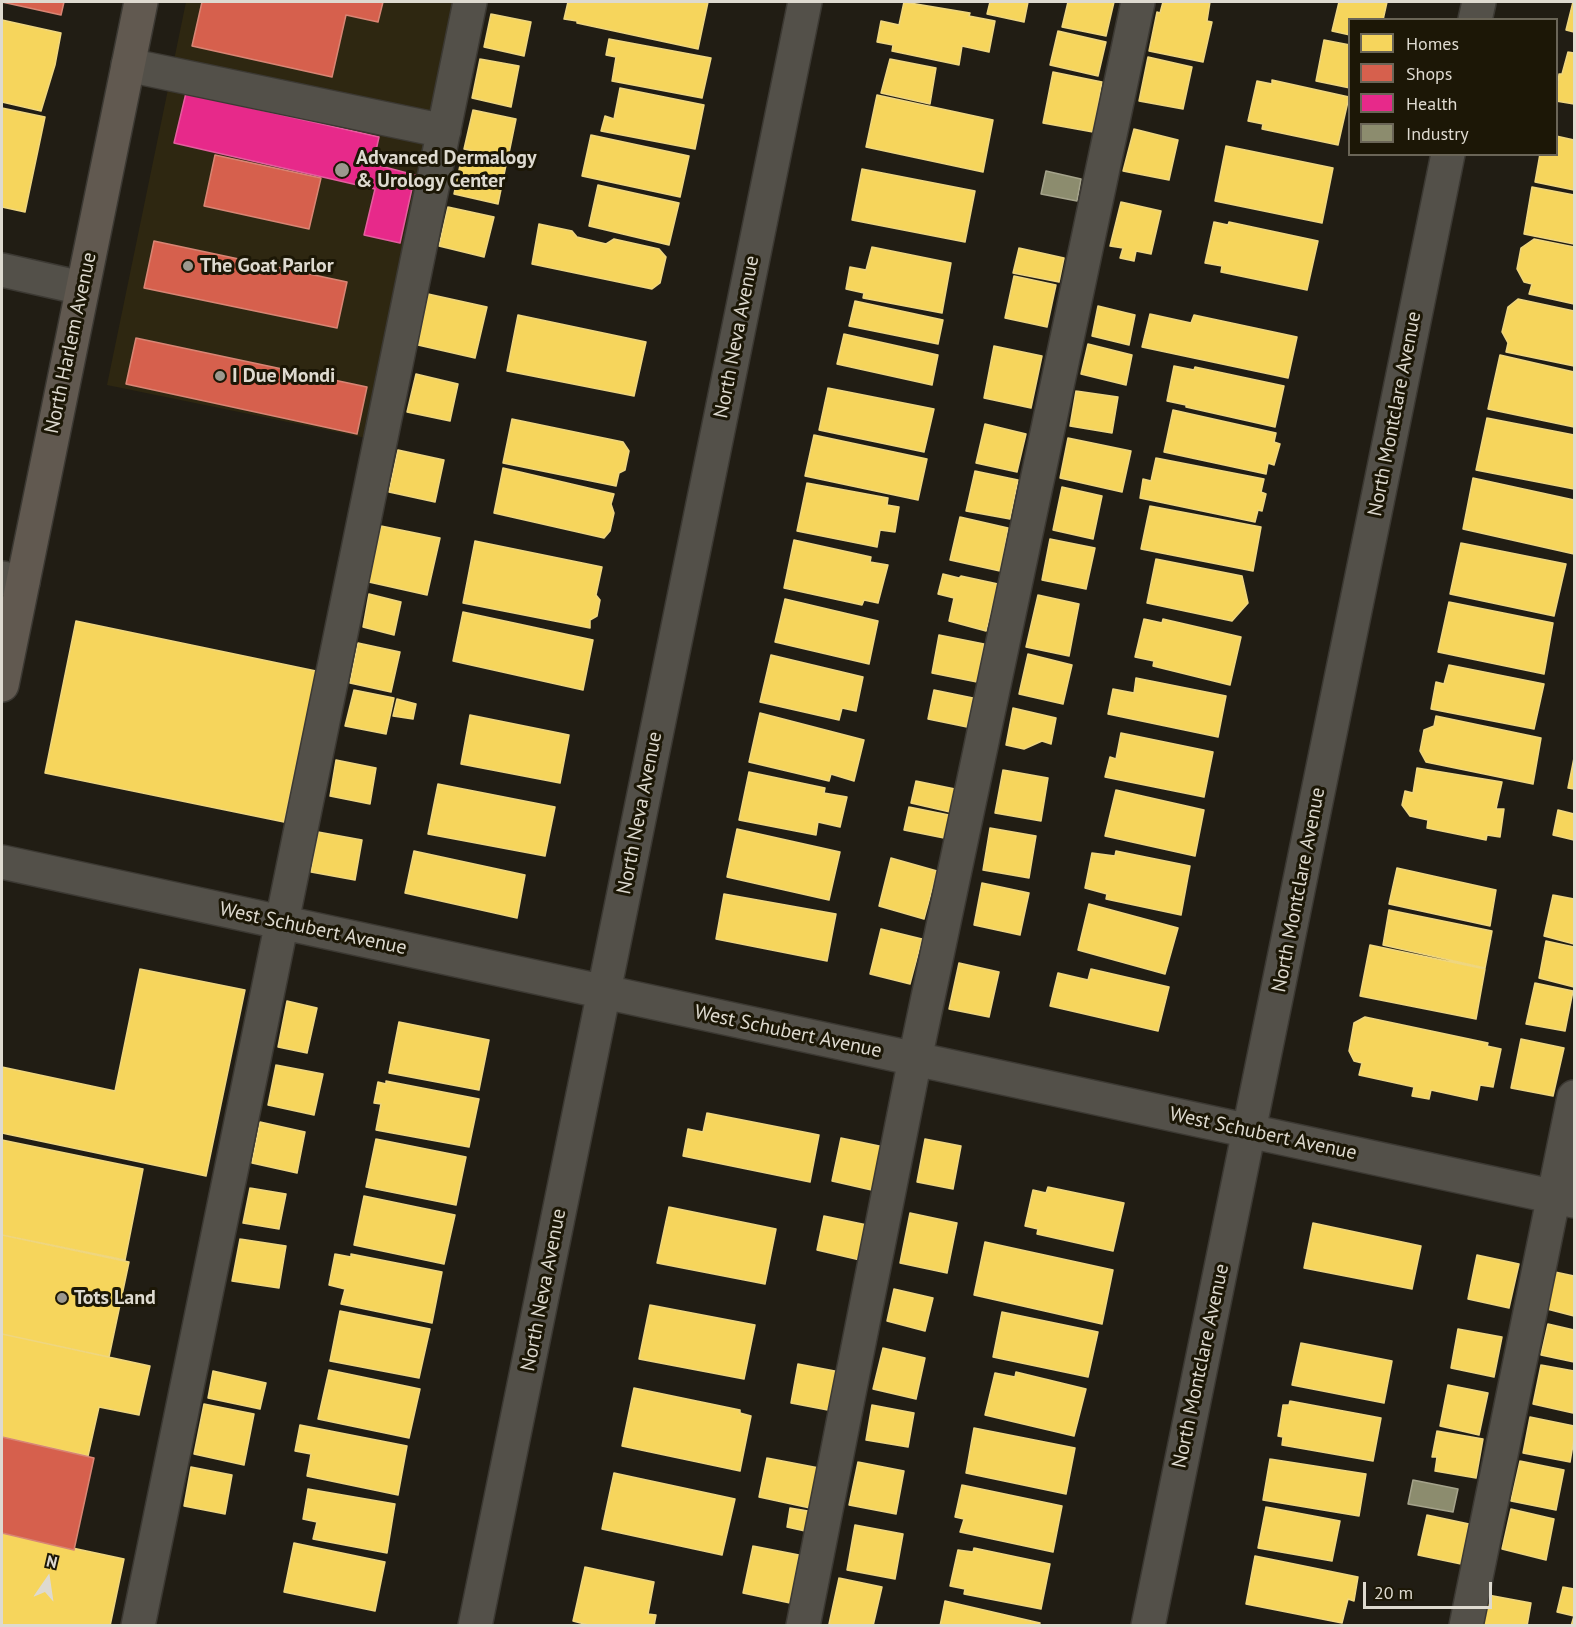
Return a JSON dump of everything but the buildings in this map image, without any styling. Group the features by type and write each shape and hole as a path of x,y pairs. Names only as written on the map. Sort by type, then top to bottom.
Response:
{"main road":[{"name":"North Harlem Avenue","path":"2,685 12,580 82,288 141,2"}],"street":[{"path":"138,1626 470,2"},
{"name":"North Neva Avenue","path":"476,1626 805,2"},
{"path":"803,1626 915,1059 1138,2"},
{"path":"1475,18 1479,2"},
{"path":"128,65 444,132"},
{"name":"North Montclare Avenue","path":"1148,1626 1448,156"},
{"path":"2,270 82,288"},
{"name":"West Schubert Avenue","path":"2,862 1564,1199"},
{"path":"1466,1626 1564,1199 1575,1098"}],"shaded area":[{"path":"186,2 461,2 371,439 107,385"}],"place":[{"name":"Advanced Dermalogy & Urology Center","path":"342,170"},
{"name":"The Goat Parlor","path":"188,266"},
{"name":"I Due Mondi","path":"220,376"},
{"name":"Tots Land","path":"62,1298"}]}
